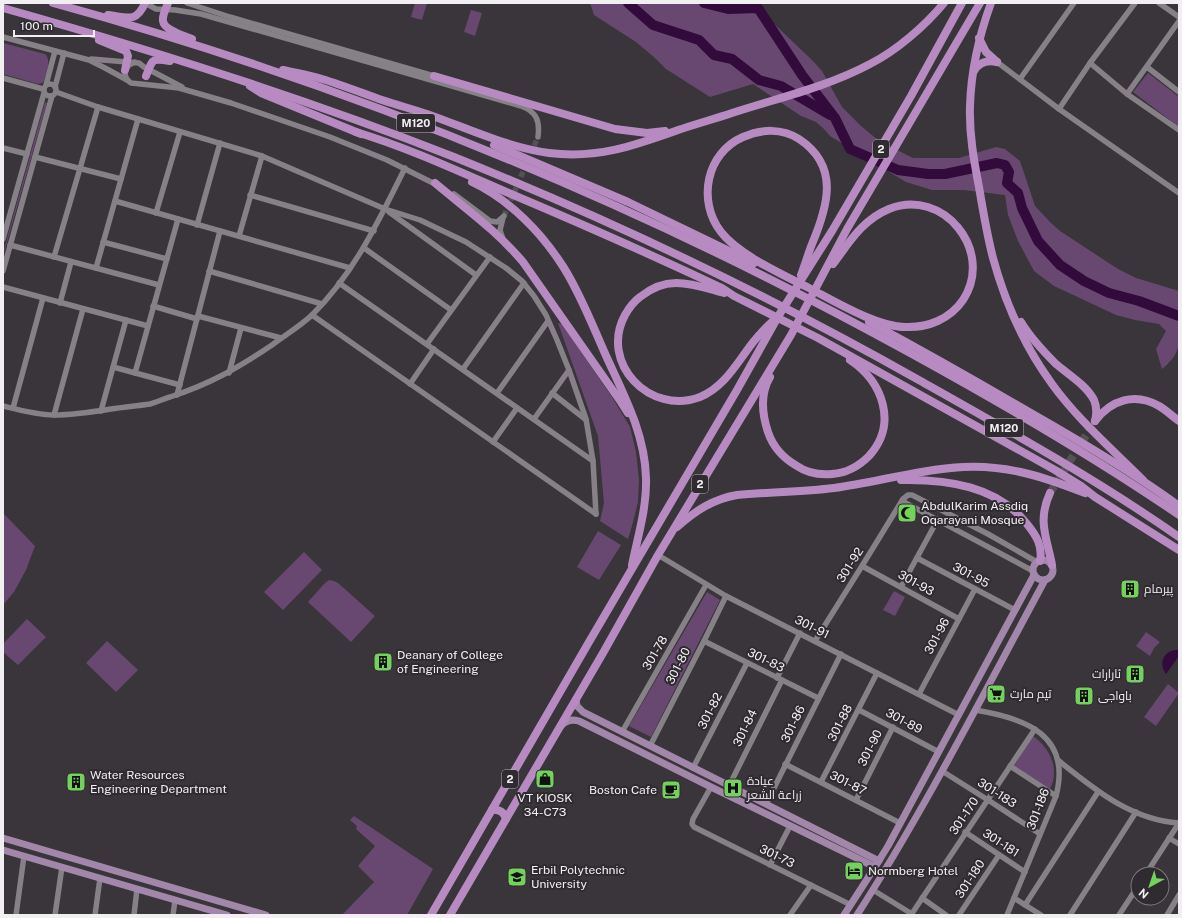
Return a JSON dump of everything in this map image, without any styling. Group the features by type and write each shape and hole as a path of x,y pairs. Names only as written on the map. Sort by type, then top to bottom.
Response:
{"highway":[{"name":"M120","path":"53,3 212,50 340,94 529,168 661,226 834,312 951,376 1056,436 1116,473 1179,515"},
{"path":"250,63 320,78 505,143 528,149 579,155 625,148 815,87 860,69 872,64 912,35 930,19 944,3"},
{"name":"2","path":"431,915 735,395 779,315 850,201 911,96 962,3"},
{"name":"2","path":"450,915 658,555 791,335 860,207 980,3"},
{"path":"991,3 980,38 973,72 970,107 972,143 979,189 993,258 1008,302 1020,330 1051,383 1075,413 1143,480"},
{"path":"91,14 132,17 139,14 145,4"},
{"name":"M120","path":"3,8 202,67 397,135 506,178 652,243 710,270 864,349 1026,440 1093,481 1179,537"},
{"path":"166,8 163,24 168,29 212,50"},
{"path":"73,28 124,50 128,54 127,63"},
{"path":"980,38 986,52 997,62"},
{"path":"149,70 154,60 158,59 202,67"},
{"path":"973,72 978,65 982,63 990,61 997,62"},
{"path":"434,76 615,129 647,133 661,132 693,125"},
{"path":"238,79 261,93 444,168 478,185 508,205 537,232 556,255 574,285 621,386 634,416 640,437 645,463 646,492 642,522 630,573"},
{"path":"383,100 452,127 587,184 668,221 753,263 776,271"},
{"path":"356,132 413,152 547,209 702,278 734,296"},
{"path":"796,289 825,208 828,193 826,176 817,156 808,146 797,138 779,132 756,132 740,138 730,144 722,152 711,171 707,186 707,197 714,220 725,237 776,271 838,303 875,320 896,326 918,327 932,324 945,318 961,302 970,283 972,268 971,253 966,240 954,223 944,215 931,208 902,205 888,209 874,217 860,229 822,278 810,298"},
{"path":"435,184 487,225 523,262 621,402 640,437"},
{"path":"779,315 764,329 723,381 714,389 700,397 687,400 676,401 659,398 643,390 627,373 623,366 618,349 621,322 630,306 644,294 659,286 676,283 690,284 734,296 754,305 818,338 1055,470 1179,550"},
{"path":"1008,302 1025,328 1040,347 1093,398 1097,409 1094,423 1103,411 1112,405 1121,401 1132,400 1143,400 1154,404 1164,409 1179,421"},
{"path":"838,303 858,316 1060,430 1143,480 1179,506"},
{"path":"791,335 782,356 768,379 765,388 763,408 766,427 774,445 782,456 792,464 808,472 834,474 843,472 858,465 875,448 882,434 885,418 880,394 869,377 854,363 834,351 818,338"},
{"path":"671,533 704,506 726,497 833,488 964,467 985,467 1019,471 1043,477 1095,497"},
{"path":"852,485 897,480 922,480 954,483 983,491 1009,506 1032,530 1039,542 1041,550 1039,562"},
{"path":"1050,493 1044,507 1043,517 1052,565"},
{"path":"492,810 501,811 506,819"}],"main road":[{"path":"844,915 877,864 939,752 1034,573 1034,566 1039,562 1048,561 1052,565 1053,573 1050,578 1045,580 1039,579 1034,573"},
{"path":"857,915 942,771 1045,580"},
{"path":"576,699 577,706 580,710 766,804 877,864"},
{"path":"559,727 568,720 580,721 790,826 867,859"},
{"path":"3,838 266,915"},
{"path":"3,850 175,900 212,913 227,915"},
{"path":"158,895 160,884"}],"street":[{"path":"187,3 230,17 434,76"},
{"path":"1020,79 1074,3"},
{"path":"1059,109 1090,63 1135,3"},
{"path":"1160,3 1179,17"},
{"path":"145,4 153,8 166,8 201,14 522,106 530,111 537,119 539,127 538,137"},
{"path":"1127,94 1179,21"},
{"path":"3,37 80,58 101,66 133,83 190,90"},
{"path":"3,239 55,51"},
{"path":"3,272 64,53"},
{"path":"80,58 140,63 149,70 190,90 330,137 387,160 449,190 490,221 496,222 504,216 500,230 503,240"},
{"path":"997,62 1059,109 1179,193"},
{"path":"127,63 125,76 128,81"},
{"path":"1090,63 1127,94 1179,130"},
{"path":"1147,67 1179,92"},
{"path":"137,84 142,82 149,70"},
{"path":"3,78 44,89 48,96 54,92"},
{"path":"44,89 51,84 54,92"},
{"path":"54,92 98,107 262,156 385,209 420,220 466,242 506,268 524,283 534,296 557,340 569,370 586,419 593,460 596,514 312,315"},
{"path":"54,257 98,107"},
{"path":"96,268 138,119"},
{"path":"156,213 180,132"},
{"path":"198,225 220,144"},
{"path":"3,148 27,154"},
{"path":"239,236 262,156"},
{"path":"35,157 121,179"},
{"path":"3,406 34,413 54,415 101,411 150,404 208,383 229,373 312,315 322,304 364,248 405,168"},
{"path":"250,194 374,231"},
{"path":"114,201 350,268"},
{"path":"385,209 476,275"},
{"path":"134,373 178,219"},
{"path":"177,395 220,231"},
{"path":"103,242 167,259"},
{"path":"10,245 159,286"},
{"path":"364,248 451,310"},
{"path":"427,344 490,257"},
{"path":"60,303 71,262"},
{"path":"209,271 322,304"},
{"path":"339,283 593,460"},
{"path":"463,370 524,283"},
{"path":"3,288 148,326"},
{"path":"13,408 43,298"},
{"path":"154,306 281,338"},
{"path":"54,415 83,309"},
{"path":"101,411 126,320"},
{"path":"497,393 548,321"},
{"path":"229,373 241,328"},
{"path":"410,384 434,349"},
{"path":"113,367 180,386"},
{"path":"534,419 569,370"},
{"path":"552,393 586,419"},
{"path":"493,442 518,408"},
{"path":"1034,573 938,519 902,501 906,496 912,495 1039,562"},
{"name":"301-92","path":"815,641 902,501"},
{"path":"901,587 938,519"},
{"name":"301-91","path":"658,555 726,596 959,715"},
{"name":"301-95","path":"917,558 1015,610"},
{"name":"301-93","path":"862,566 959,619"},
{"name":"301-78","path":"622,732 706,585"},
{"name":"301-96","path":"919,694 975,589"},
{"name":"301-80","path":"650,746 726,596"},
{"name":"301-84","path":"729,786 800,633"},
{"name":"301-83","path":"704,641 818,698"},
{"name":"301-86","path":"766,804 841,654"},
{"name":"301-82","path":"693,768 747,663"},
{"name":"301-88","path":"821,782 877,673"},
{"name":"301-89","path":"859,710 939,752"},
{"name":"301-186","path":"975,710 1014,719 1035,729 1044,736 1051,745 1056,753 1058,761 1060,777 1056,796 1007,915"},
{"name":"301-90","path":"856,800 893,727"},
{"name":"301-170","path":"911,915 1035,729"},
{"path":"1058,761 1098,792 1127,809 1150,818 1179,823 1151,866"},
{"name":"301-87","path":"785,764 900,823"},
{"path":"1010,766 1056,796"},
{"name":"301-183","path":"942,771 1040,834"},
{"name":"301-73","path":"711,787 693,819 692,824 694,827 851,905"},
{"path":"1025,905 1098,792"},
{"path":"1070,915 1136,812"},
{"path":"770,865 790,826"},
{"name":"301-181","path":"966,832 1025,872"},
{"path":"1169,838 1179,844"},
{"name":"301-180","path":"959,915 999,855"},
{"path":"16,915 24,856"},
{"path":"55,915 62,867"},
{"path":"95,915 100,878"},
{"path":"790,915 811,885"},
{"path":"134,915 137,889"},
{"path":"873,890 911,915"},
{"path":"1167,915 1179,895"},
{"path":"922,898 946,915"},
{"path":"1014,898 1041,915"},
{"path":"1119,915 1130,898"},
{"path":"173,915 175,900"}],"shaded area":[{"path":"415,3 427,3 422,20 411,17"},
{"path":"590,3 750,3 813,61 822,71 842,107 879,141 913,158 959,158 996,147 1005,149 1020,161 1035,206 1060,231 1118,269 1136,278 1179,291 1180,332 1178,348 1175,355 1162,369 1156,349 1166,331 1159,324 1116,315 1054,286 1034,271 1018,241 1008,215 1005,195 964,190 932,190 906,182 830,136 816,122 801,116 753,84 710,97 666,69 636,42 594,15"},
{"path":"471,10 482,13 475,36 464,32"},
{"path":"3,43 45,54 48,64 44,81 38,84 3,74"},
{"path":"1148,73 1179,97 1179,127 1133,92"},
{"path":"45,102 47,103 3,256 3,253"},
{"path":"558,323 562,324 612,397 630,427 636,452 639,480 638,502 628,539 600,521 604,503 598,436"},
{"path":"3,513 35,546 26,570 14,592 3,605"},
{"path":"598,531 621,545 599,580 577,567"},
{"path":"304,552 322,570 283,610 264,592"},
{"path":"329,580 338,583 375,616 351,642 308,602"},
{"path":"894,591 905,597 895,616 883,610"},
{"path":"707,592 720,600 651,737 629,726"},
{"path":"27,619 46,637 18,665 3,652 3,644"},
{"path":"1146,632 1160,642 1154,648 1150,656 1136,646"},
{"path":"107,641 138,670 116,692 86,663"},
{"path":"1174,650 1179,650 1179,656 1166,674 1162,663 1164,657"},
{"path":"1168,684 1179,693 1156,726 1144,717"},
{"path":"1033,736 1044,747 1052,760 1054,774 1050,789 1014,766"},
{"path":"354,816 433,869 407,915 342,915 374,882 358,866 375,846 356,829 357,826 350,820"}],"waterway":[{"path":"628,3 653,25 699,40 714,55 732,59 759,80 781,86 830,115"},
{"path":"704,3 728,9 758,8 802,75 835,118 850,149 898,170 928,174 945,174 997,163 1005,165 1009,172 1007,183 1018,193 1022,208 1038,241 1060,265 1084,281 1109,293 1139,301 1179,316"}],"tunnel":[{"path":"504,216 538,137"},
{"path":"1050,493 1093,424"}],"place":[{"name":"AbdulKarim Assdiq Oqarayani Mosque","path":"907,513"},
{"name":"پیرمام","path":"1130,589"},
{"name":"Deanary of College of Engineering","path":"383,662"},
{"name":"ئارارات","path":"1135,674"},
{"name":"تيم مارت","path":"996,694"},
{"name":"باواجی","path":"1084,696"},
{"name":"VT KIOSK 34-C73","path":"545,779"},
{"name":"Water Resources Engineering Department","path":"76,782"},
{"name":"عيادة زراعة الشعر","path":"733,788"},
{"name":"Boston Cafe","path":"671,790"},
{"name":"Normberg Hotel","path":"854,871"},
{"name":"Erbil Polytechnic University","path":"517,877"}]}
